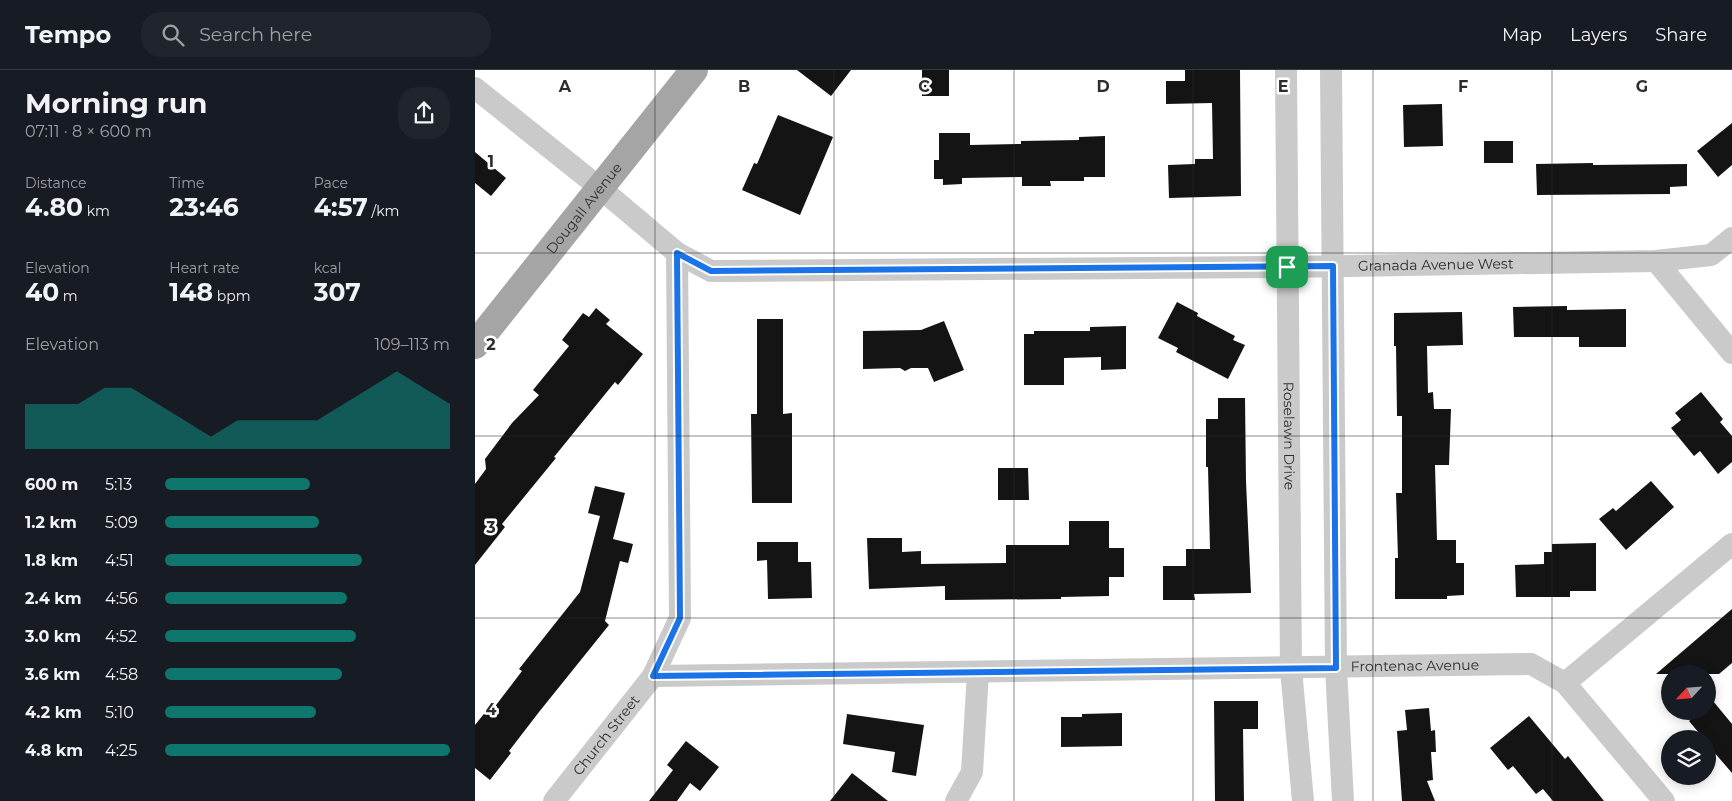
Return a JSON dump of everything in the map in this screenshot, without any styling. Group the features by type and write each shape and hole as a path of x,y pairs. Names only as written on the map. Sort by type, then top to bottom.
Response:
{"main road":[{"name":"Dougall Avenue","path":"475,346 694,70"}],"street":[{"name":"Roselawn Drive","path":"1286,70 1291,669 1303,801"},
{"path":"1331,70 1336,668 1343,801"},
{"name":"Granada Avenue West","path":"475,88 600,188 677,253 711,271 1287,267 1656,261 1711,255 1732,238"},
{"name":"Church Street","path":"554,801 653,676 680,618 677,253"},
{"path":"1656,261 1732,353"},
{"path":"1664,801 1565,683 1732,544"},
{"name":"Frontenac Avenue","path":"653,676 1291,669 1531,664 1565,683"},
{"path":"956,801 973,772 978,672"}],"building":[{"path":"797,70 851,70 831,96"},
{"path":"922,70 949,70 949,96 922,96"},
{"path":"1185,70 1240,70 1241,196 1169,198 1168,165 1195,164 1195,159 1213,159 1212,103 1166,104 1166,81 1185,81"},
{"path":"1442,104 1443,146 1404,147 1403,105"},
{"path":"778,115 833,137 800,215 742,190 754,163 757,164"},
{"path":"1732,123 1732,165 1718,177 1697,151"},
{"path":"939,133 970,133 970,145 1021,144 1021,141 1079,140 1079,137 1105,136 1105,177 1084,177 1084,181 1050,181 1051,186 1022,186 1022,177 962,178 962,184 943,185 943,179 934,179 934,160 939,160"},
{"path":"1484,141 1513,141 1513,163 1484,163"},
{"path":"475,152 506,178 491,196 475,183"},
{"path":"1593,163 1593,165 1687,164 1687,186 1670,187 1670,194 1537,195 1536,164"},
{"path":"1177,302 1198,313 1197,316 1235,336 1233,340 1245,345 1228,379 1176,352 1178,348 1158,338"},
{"path":"1567,306 1567,310 1626,309 1626,347 1579,347 1579,337 1514,337 1513,307"},
{"path":"596,308 610,320 606,324 643,354 618,385 615,382 554,457 556,458 502,524 505,527 475,565 475,484 486,469 485,459 512,423 539,395 533,390 569,346 562,340 583,313 589,317"},
{"path":"1462,312 1463,345 1427,346 1428,393 1433,392 1434,409 1451,409 1449,465 1435,465 1437,540 1456,540 1456,563 1464,563 1464,595 1447,596 1447,599 1395,599 1395,558 1398,558 1396,493 1402,493 1402,416 1397,416 1394,313"},
{"path":"757,319 783,319 783,414 792,413 792,503 752,503 751,414 757,414"},
{"path":"944,321 964,370 934,382 928,368 911,368 905,371 900,368 863,369 863,331 921,330"},
{"path":"1126,326 1126,369 1101,370 1101,357 1064,358 1064,385 1024,385 1024,334 1034,334 1034,331 1090,331 1090,327"},
{"path":"1701,392 1723,419 1720,422 1732,436 1732,462 1718,474 1700,451 1694,456 1671,428 1681,420 1675,413"},
{"path":"1218,398 1245,398 1246,481 1251,593 1194,594 1195,600 1163,600 1163,566 1186,566 1186,549 1210,549 1206,419 1218,419"},
{"path":"998,468 1028,468 1029,500 998,500"},
{"path":"1651,481 1674,507 1626,550 1599,519 1613,508 1616,511"},
{"path":"595,486 625,493 613,539 633,544 628,563 620,561 605,621 609,625 509,751 511,753 490,780 475,768 475,725 487,710 490,713 522,671 519,669 580,592 600,516 588,513"},
{"path":"1069,521 1109,521 1109,548 1124,548 1124,577 1109,577 1109,596 1061,597 1061,599 945,600 945,586 869,589 867,538 902,538 902,552 921,551 921,564 1006,563 1006,545 1069,545"},
{"path":"757,542 798,542 798,562 811,562 812,598 768,599 767,560 757,561"},
{"path":"1596,543 1596,591 1570,591 1570,597 1516,597 1515,565 1544,564 1544,552 1552,552 1552,544"},
{"path":"1732,609 1732,663 1719,674 1716,674 1716,665 1667,665"},
{"path":"1214,701 1258,701 1258,729 1243,729 1244,801 1215,801"},
{"path":"1716,705 1732,724 1732,773 1716,754 1716,730 1696,730 1689,721 1716,720"},
{"path":"1429,708 1431,731 1435,730 1436,752 1431,752 1433,780 1427,781 1435,801 1402,801 1397,731 1407,730 1405,710"},
{"path":"1122,713 1122,746 1061,747 1061,717 1082,717 1082,714"},
{"path":"847,714 924,725 916,776 892,772 895,752 843,744"},
{"path":"1529,716 1565,759 1568,756 1604,801 1553,801 1543,789 1536,794 1513,766 1508,770 1490,748"},
{"path":"686,741 719,767 700,791 690,783 677,801 649,801 673,770 667,765"},
{"path":"852,773 888,801 830,801"}],"route":[{"path":"677,253 711,271 1287,267 1333,266 1336,668 653,676 680,618 677,253"}]}
